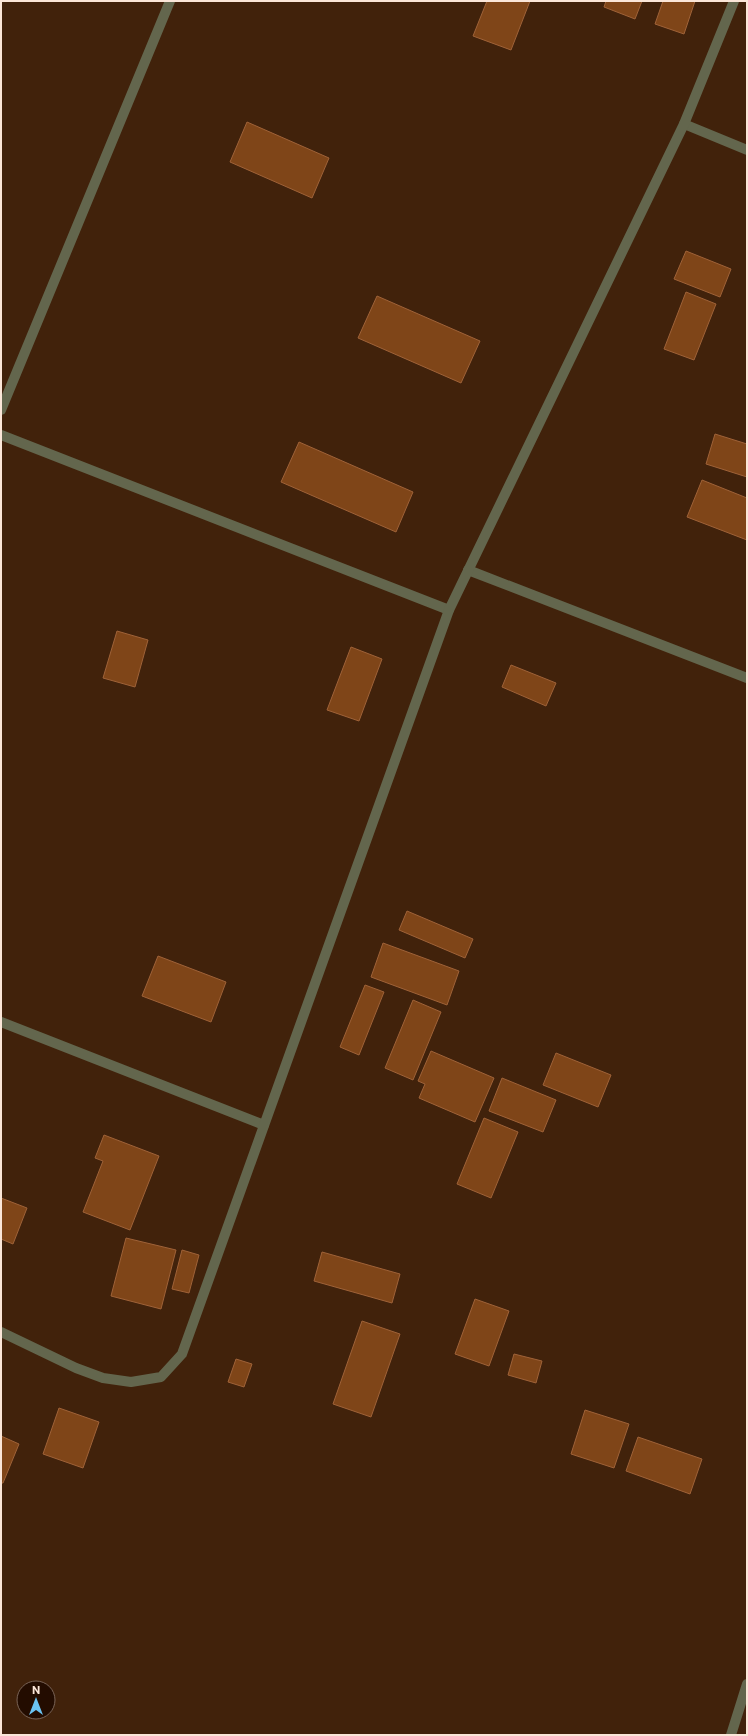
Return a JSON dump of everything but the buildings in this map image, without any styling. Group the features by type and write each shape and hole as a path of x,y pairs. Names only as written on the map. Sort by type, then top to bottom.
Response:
{"street":[{"path":"1,410 170,1"},
{"path":"1,1332 76,1368 103,1378 131,1382 161,1377 182,1354 449,610 684,124 734,1"},
{"path":"684,124 747,150"},
{"path":"1,435 449,610"},
{"path":"468,570 747,678"},
{"path":"1,1022 264,1125"},
{"path":"731,1735 747,1684"}]}
